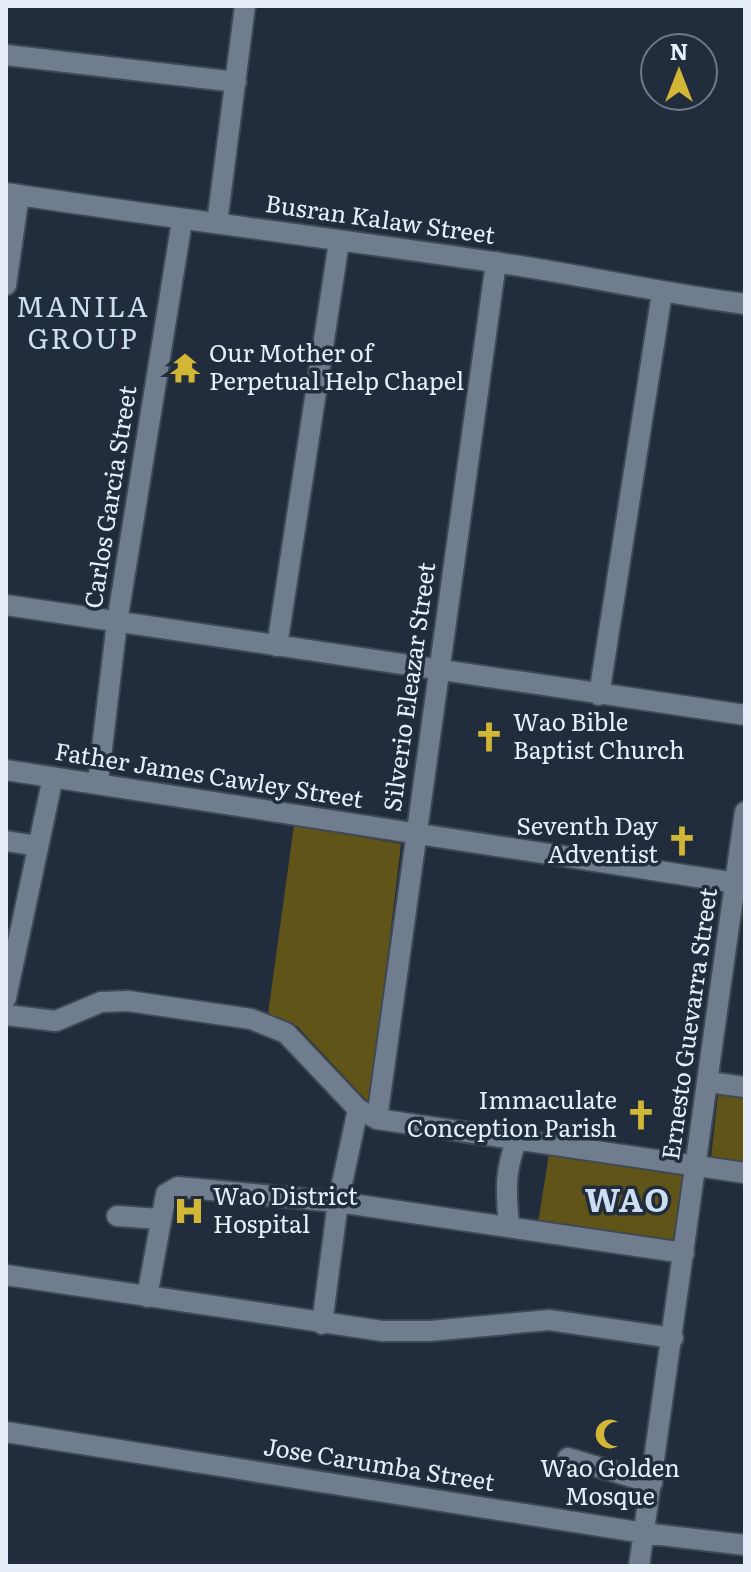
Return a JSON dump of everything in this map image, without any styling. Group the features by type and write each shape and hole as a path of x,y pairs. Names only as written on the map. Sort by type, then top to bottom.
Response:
{"street":[{"path":"217,223 245,6"},
{"path":"6,55 236,82"},
{"path":"6,285 13,194"},
{"name":"Busran Kalaw Street","path":"13,194 182,221 217,223 496,262 662,293 745,304"},
{"name":"Carlos Garcia Street","path":"98,782 117,622 182,221"},
{"path":"277,646 339,242"},
{"name":"Silverio Eleazar Street","path":"377,1119 496,262"},
{"path":"599,695 662,293"},
{"path":"6,605 745,715"},
{"name":"Father James Cawley Street","path":"6,770 98,782 415,836 736,883"},
{"path":"6,998 11,938 53,777"},
{"name":"Ernesto Guevarra Street","path":"639,1566 745,812"},
{"path":"6,841 37,846"},
{"path":"6,1015 56,1021 101,1002 128,1001 251,1019 286,1033 358,1109 377,1119 745,1173"},
{"path":"708,1082 745,1087"},
{"path":"322,1324 338,1202 358,1109"},
{"path":"509,1226 505,1185 508,1159 518,1138"},
{"path":"147,1297 166,1194 178,1187 338,1202 684,1253"},
{"path":"117,1216 160,1219"},
{"path":"6,1275 322,1324 404,1332 549,1320 673,1338"},
{"name":"Jose Carumba Street","path":"6,1432 644,1533 745,1545"},
{"path":"568,1458 652,1483"}],"shaded area":[{"path":"294,825 401,844 370,1104 297,1026 268,1014"},
{"path":"718,1095 745,1099 745,1162 711,1158"},
{"path":"549,1154 684,1176 673,1245 538,1223"}],"place":[{"name":"Our Mother of Perpetual Help Chapel","path":"185,368"},
{"name":"Wao Bible Baptist Church","path":"489,737"},
{"name":"Seventh Day Adventist","path":"682,841"},
{"name":"Immaculate Conception Parish","path":"641,1115"},
{"name":"Wao District Hospital","path":"189,1211"},
{"name":"Wao Golden Mosque","path":"610,1434"}],"district":[{"name":"MANILA GROUP","path":"83,323"},
{"name":"WAO","path":"628,1201"}]}
